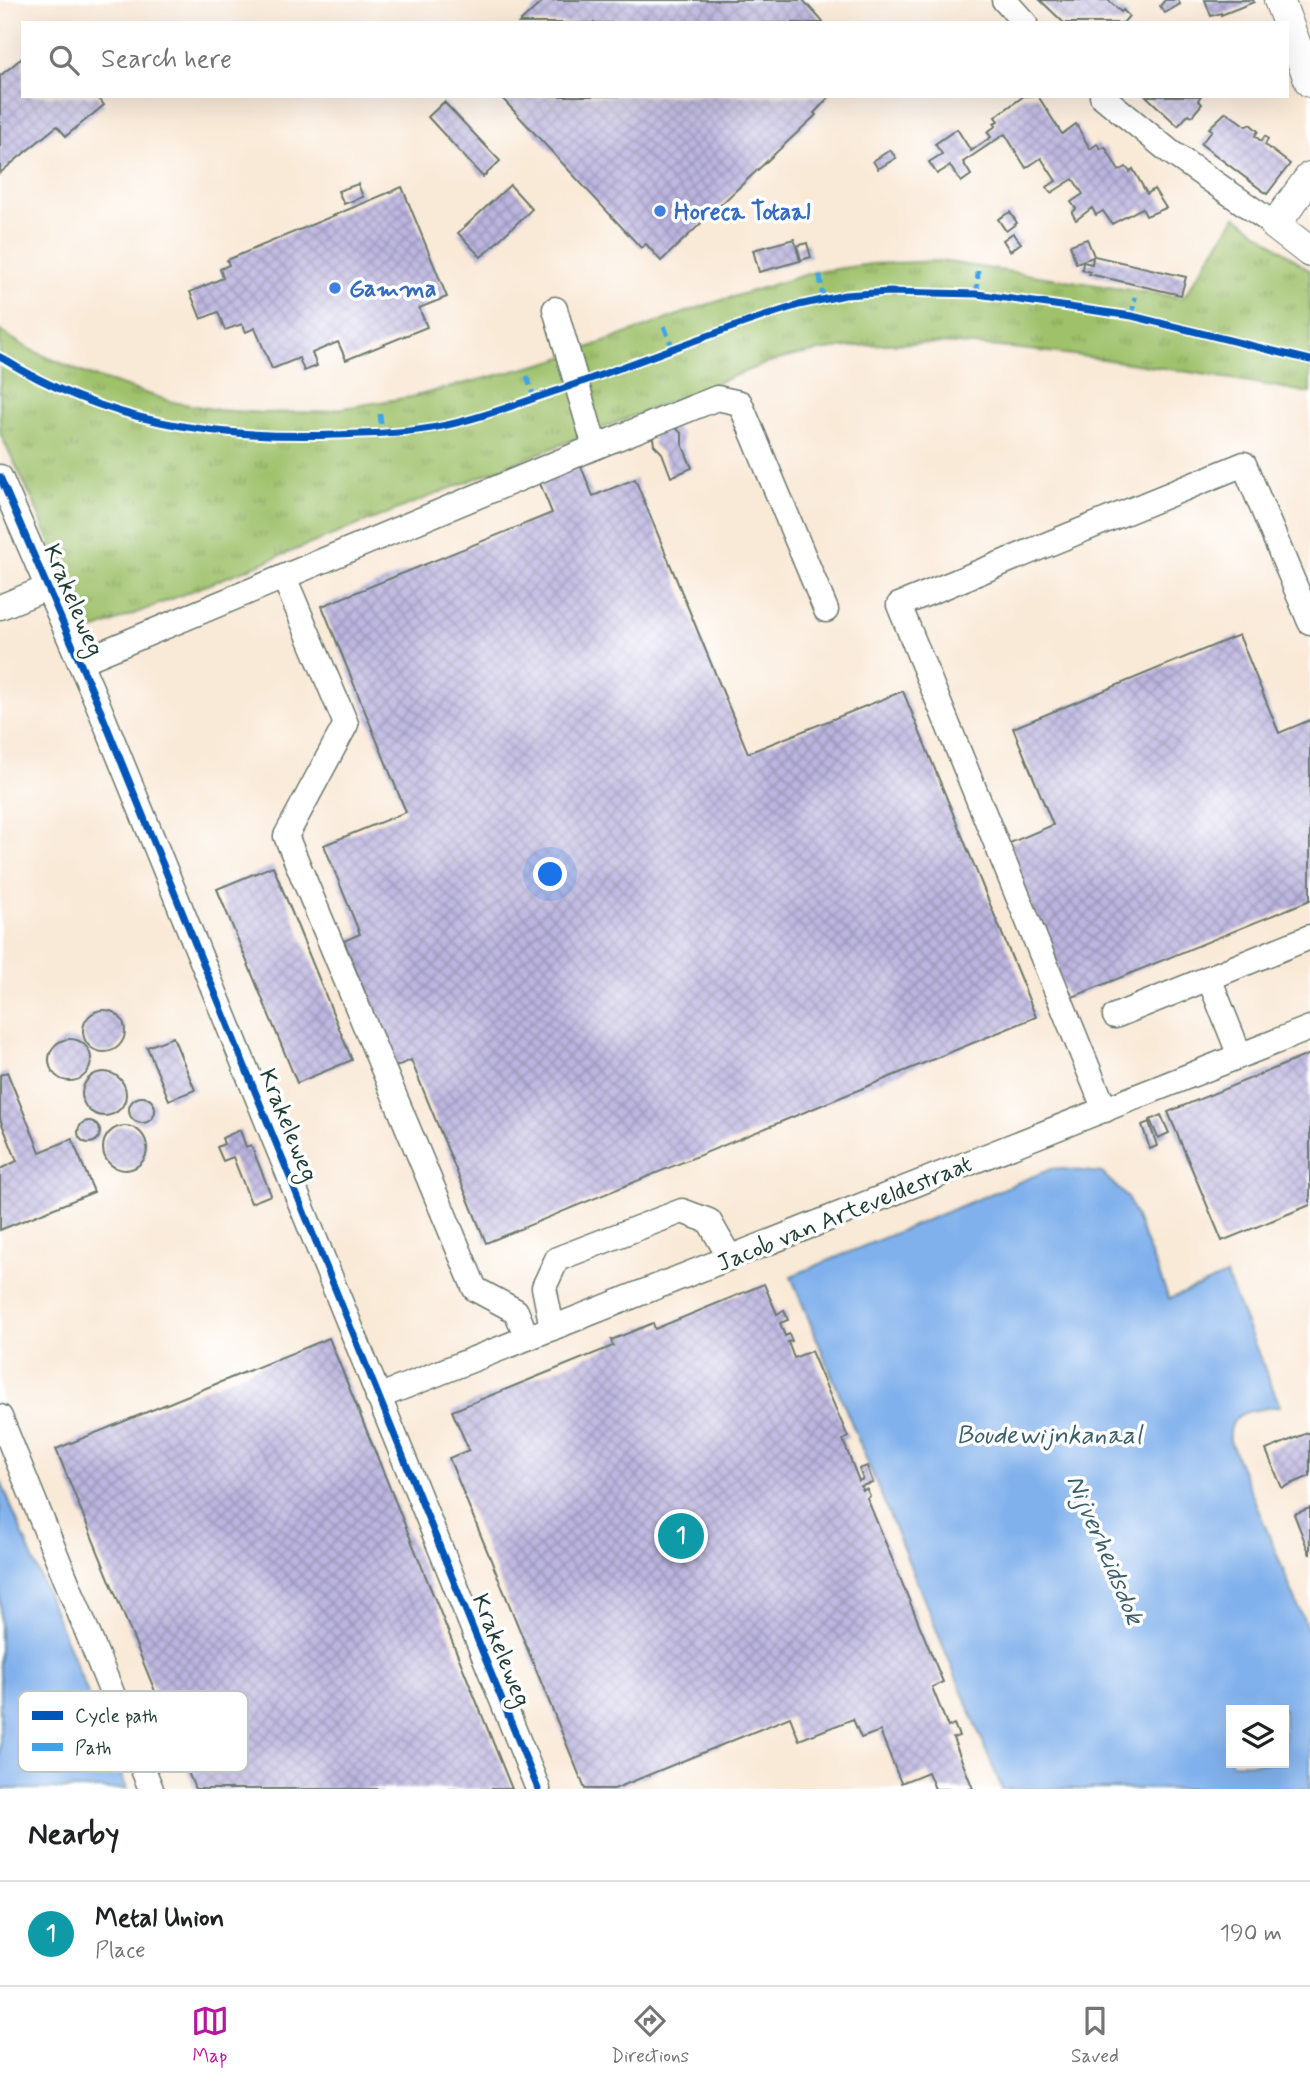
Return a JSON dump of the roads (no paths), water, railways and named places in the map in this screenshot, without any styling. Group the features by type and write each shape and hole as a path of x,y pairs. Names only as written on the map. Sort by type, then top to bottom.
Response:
{"main road":[{"path":"1279,0 1287,21"},
{"path":"1289,26 1310,82"},
{"path":"1310,177 1275,225 1310,252"}],"street":[{"path":"1004,0 1023,21"},
{"path":"1104,98 1168,151 1275,225"},
{"path":"555,309 594,447"},
{"path":"80,662 717,398 740,403 826,610"},
{"path":"1105,1110 899,605 1244,464 1310,622"},
{"name":"Krakeleweg","path":"0,477 80,662 538,1789"},
{"path":"284,577 346,724 286,836 475,1289 516,1311 527,1338"},
{"path":"0,607 47,588"},
{"path":"1115,1016 1310,937"},
{"path":"1209,978 1240,1056"},
{"name":"Jacob van Arteveldestraat","path":"378,1397 1310,1028"},
{"path":"552,1328 544,1287 557,1259 682,1211 709,1221 730,1258"},
{"path":"0,1417 111,1691"},
{"path":"144,1772 151,1789"}],"water":[{"name":"Boudewijnkanaal","path":"1053,1168 1102,1173 1128,1198 1169,1299 1226,1275 1280,1406 1253,1410 1238,1416 1230,1430 1230,1441 1310,1635 1310,1789 1002,1789 791,1276"},
{"path":"0,1479 87,1691 18,1691 18,1772 120,1772 127,1789 0,1789"}],"place":[{"name":"Horeca Totaal","path":"660,211"},
{"name":"Gamma","path":"335,288"},
{"name":"Metal Union","path":"681,1536"}],"water label":[{"name":"Nijverheidsdok","path":"1106,1549"}]}
